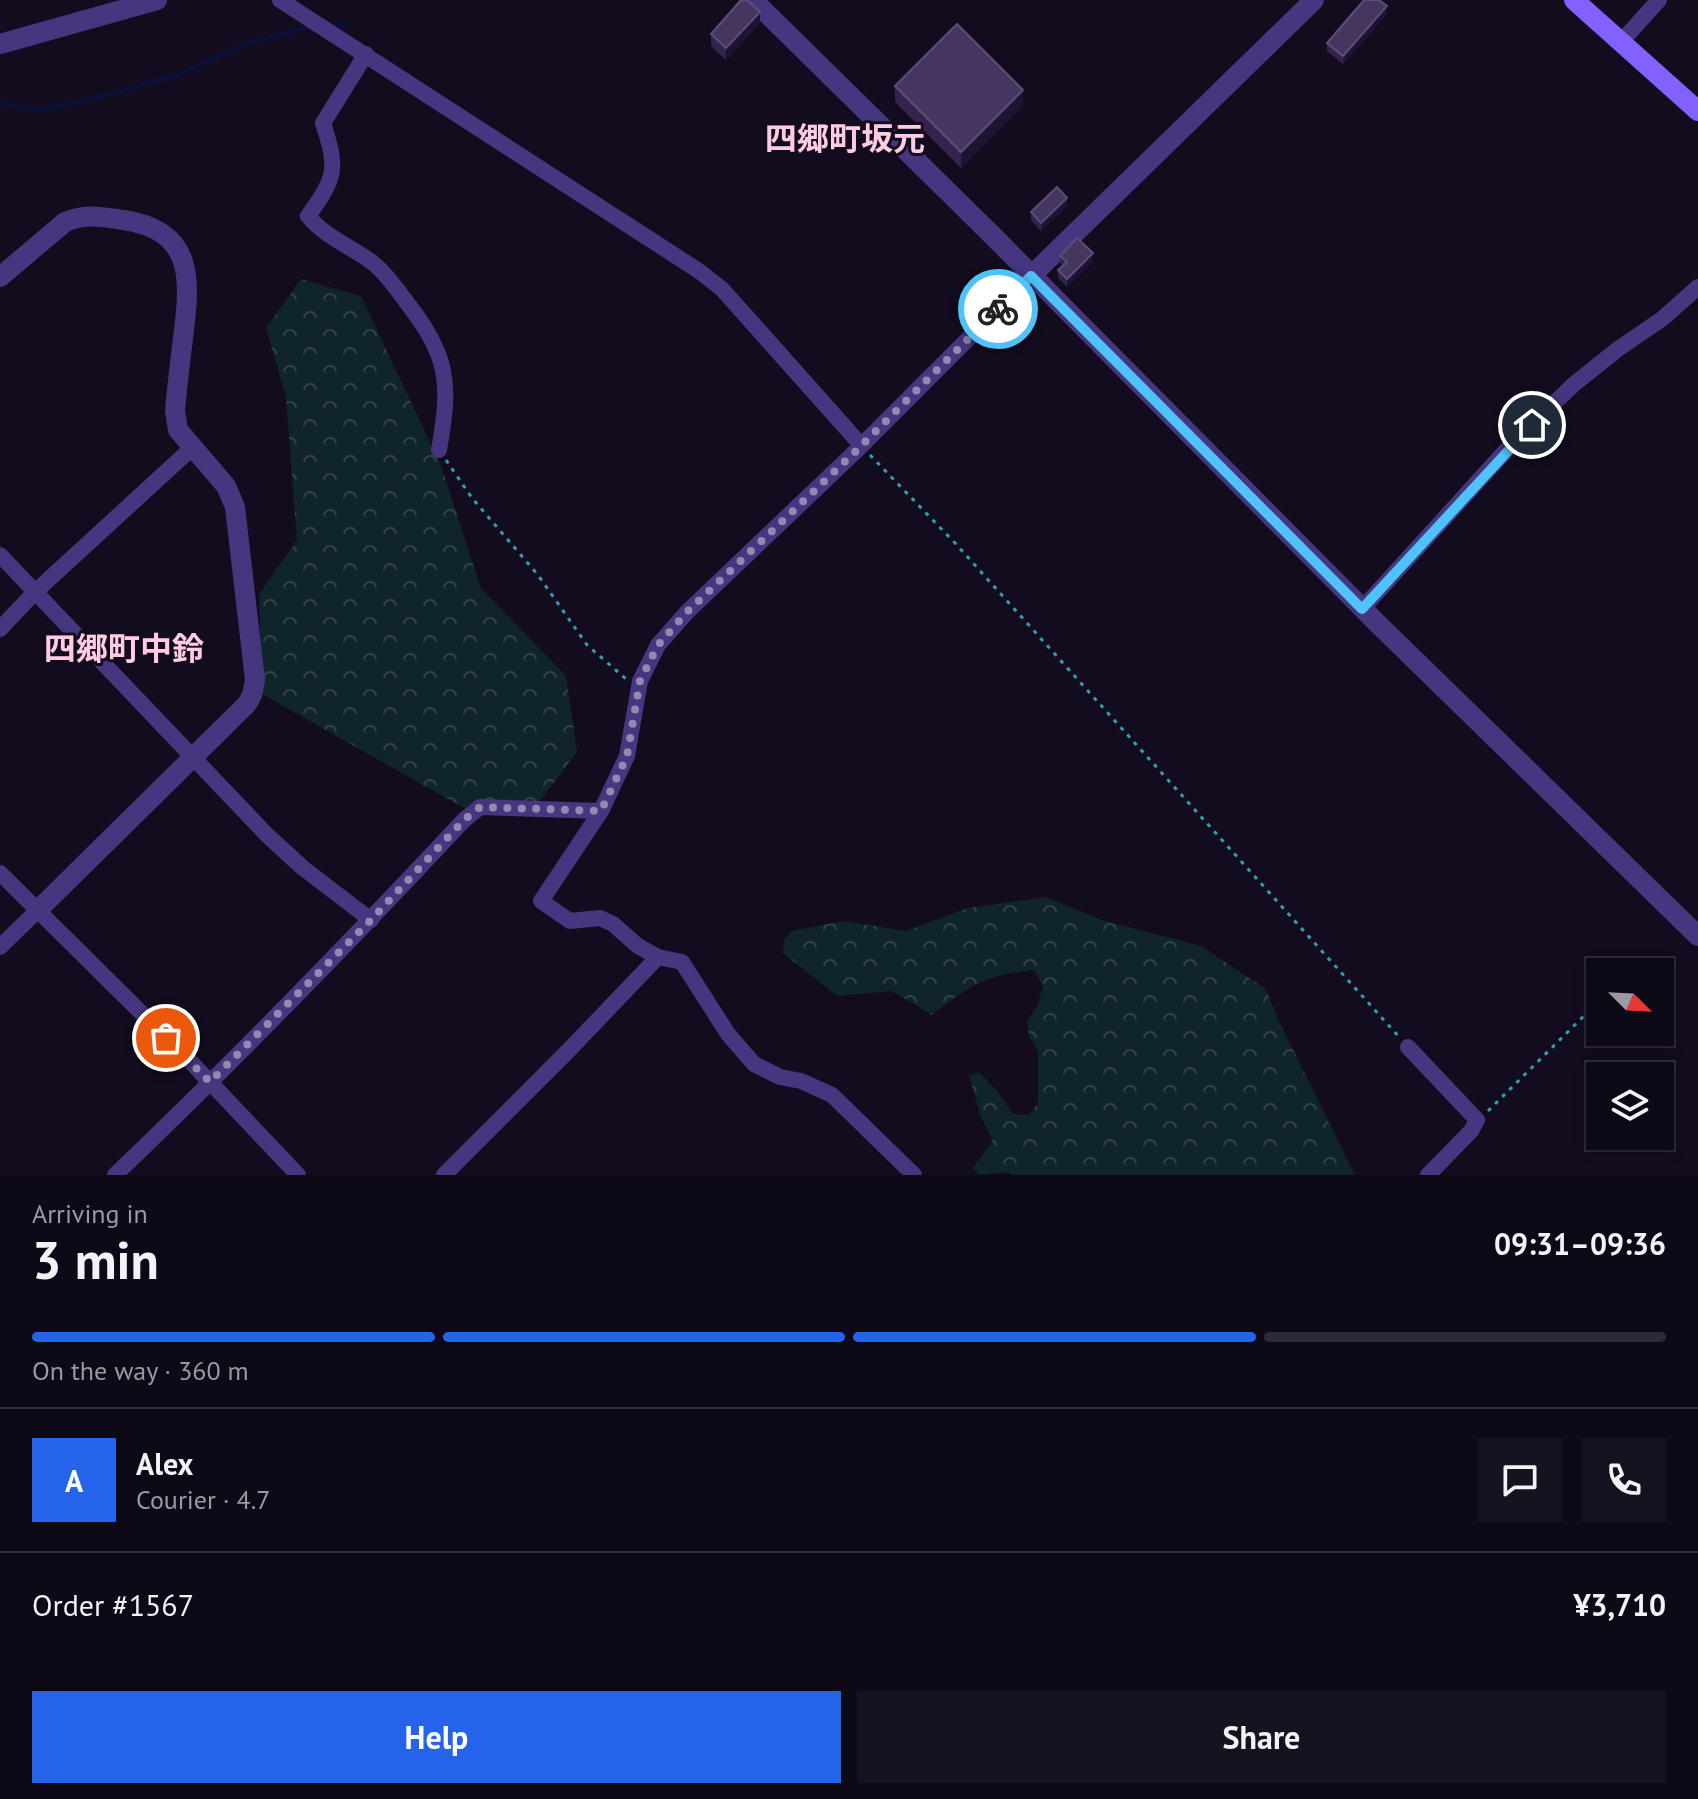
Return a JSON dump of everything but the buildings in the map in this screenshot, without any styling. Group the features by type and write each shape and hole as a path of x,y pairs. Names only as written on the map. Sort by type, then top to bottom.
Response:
{"main road":[{"path":"1574,0 1698,111"}],"street":[{"path":"0,44 157,0"},
{"path":"280,0 699,271 722,289 861,445"},
{"path":"753,0 1362,609 1695,929"},
{"path":"914,1175 832,1095 801,1081 780,1077 754,1064 728,1034 682,962 658,957 600,918 570,921 541,901 601,811 627,756 638,690 658,645 687,612 1314,0"},
{"path":"1621,42 1659,0"},
{"path":"366,54 323,123 334,155 331,176 323,195 308,216 319,230 384,273 430,333 446,378 446,407 439,450"},
{"path":"0,277 65,222 92,215 139,222 167,237 184,263 189,286 175,411 178,430 226,486 235,507 255,680 247,704 0,947"},
{"path":"1362,609 1511,445 1573,385 1662,319 1698,287"},
{"path":"0,629 35,592 192,448"},
{"path":"0,555 193,759 303,868 371,920"},
{"path":"115,1175 480,807 601,811"},
{"path":"0,873 210,1082 298,1175"},
{"path":"444,1175 658,957"},
{"path":"1408,1047 1477,1120 1471,1131 1428,1175"}],"path":[{"path":"861,445 955,543 1408,1047"},
{"path":"439,450 472,498 538,575 587,645 638,690"},
{"path":"1477,1120 1586,1014"}],"green space":[{"path":"301,279 361,296 441,466 481,588 566,676 577,752 537,805 478,816 262,694 259,594 297,540 286,397 266,328"},
{"path":"1046,897 1102,920 1201,946 1266,989 1355,1175 1011,1175 1008,1172 979,1175 973,1168 993,1140 981,1117 969,1075 980,1073 1013,1114 1029,1115 1038,1103 1038,1052 1029,1036 1027,1021 1037,1006 1043,987 1034,970 979,983 932,1015 892,991 837,996 783,953 784,940 791,931 844,921 905,931 968,908"}],"waterway":[{"path":"332,26 345,25"},
{"path":"0,103 39,110 96,98 181,74 247,43 311,27"}],"way so far":[{"path":"166,1038 210,1082 480,807 601,811 627,756 640,681 658,645 687,612 857,450 998,309"}],"district":[{"name":"四郷町坂元","path":"845,138"},
{"name":"四郷町中鈴","path":"124,648"}],"route":[{"path":"998,309 1031,276 1362,609 1532,425"}]}
